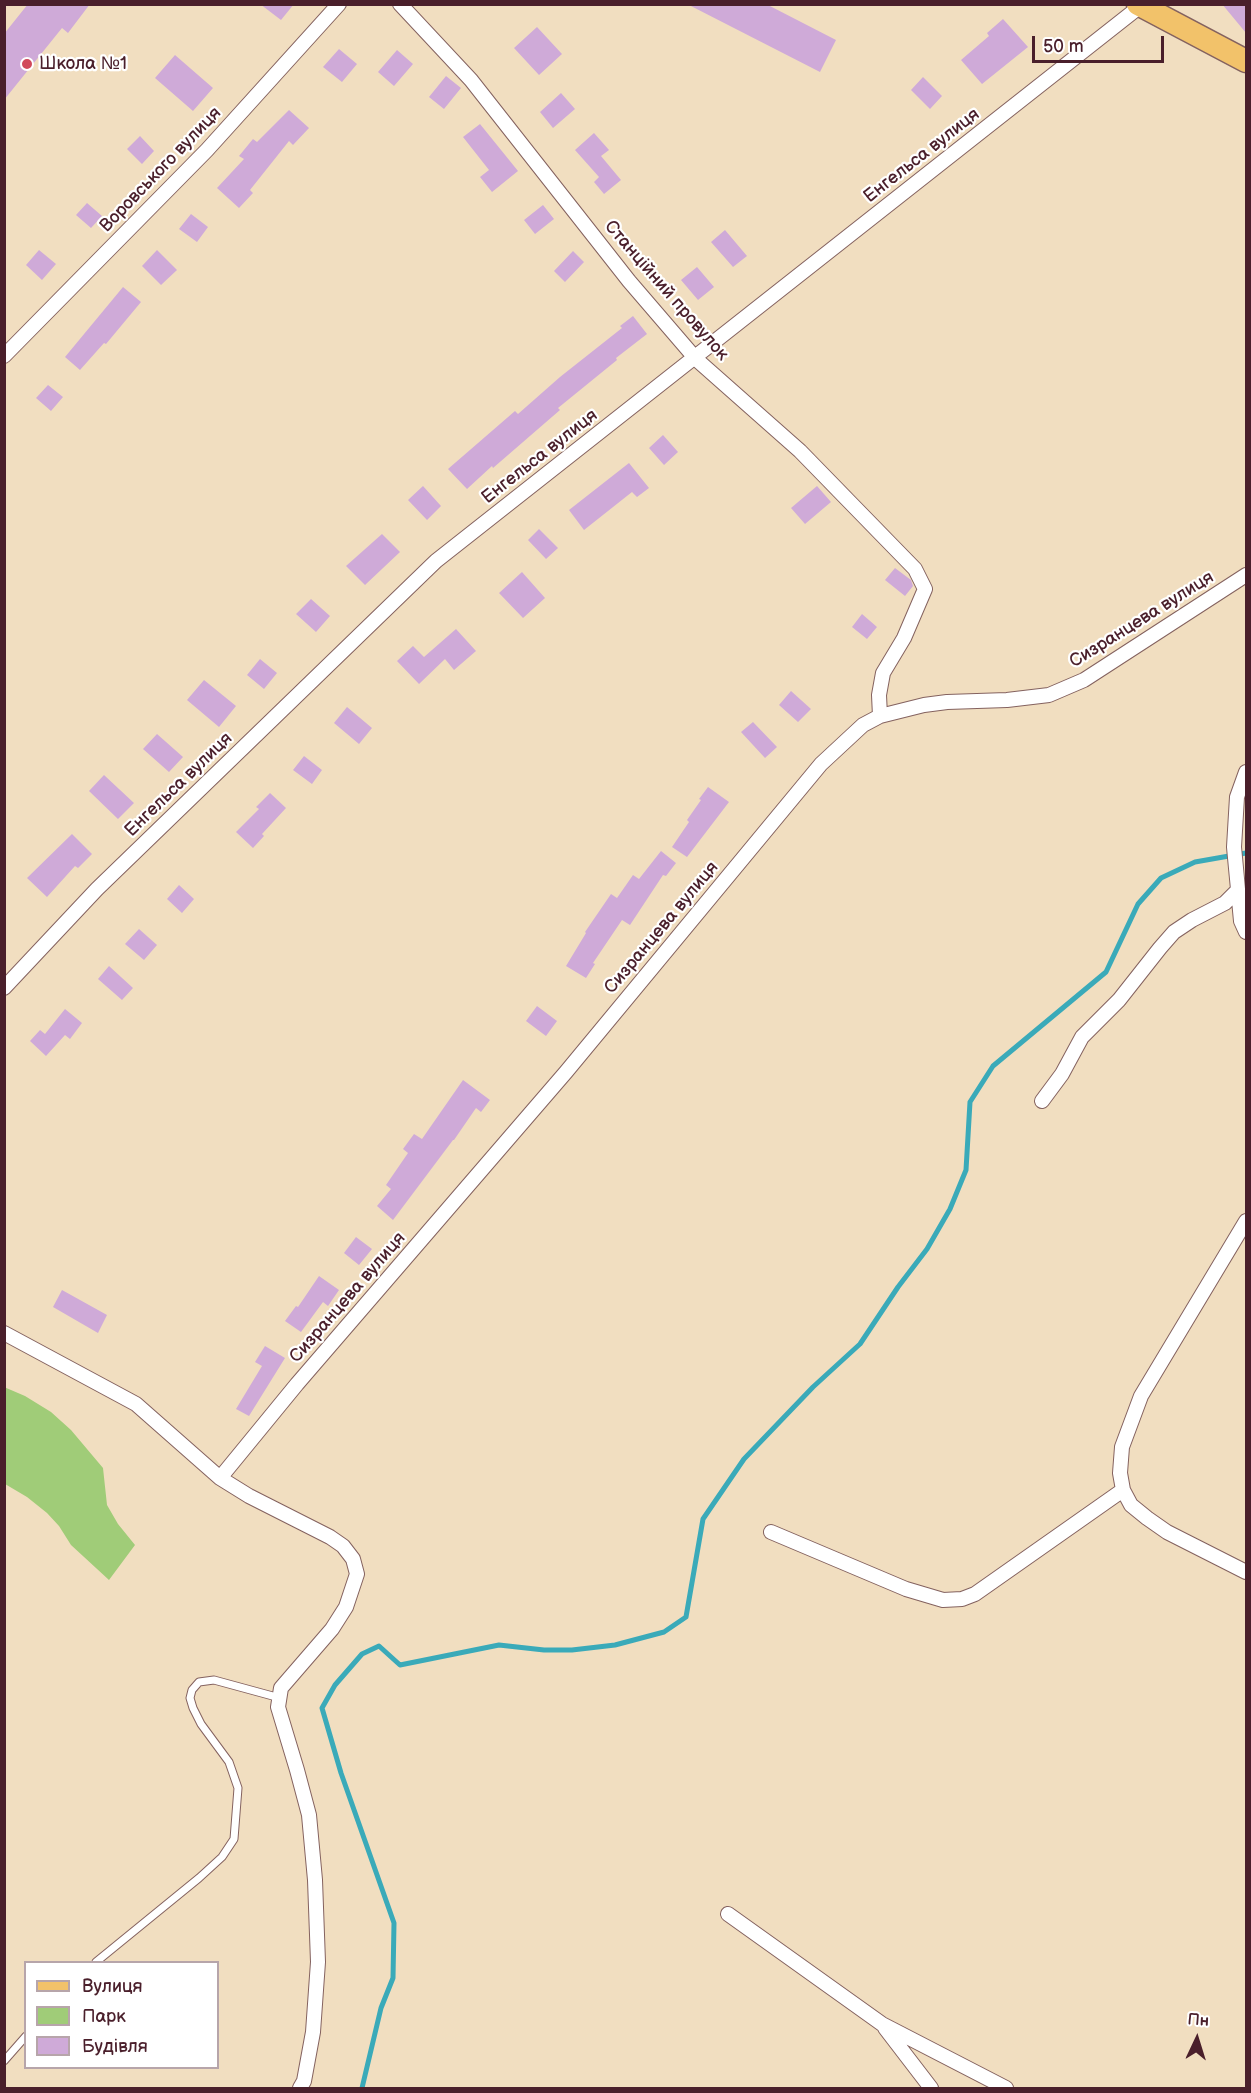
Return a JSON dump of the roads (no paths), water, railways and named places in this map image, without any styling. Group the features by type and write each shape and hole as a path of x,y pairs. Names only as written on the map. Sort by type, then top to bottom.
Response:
{"main road":[{"path":"1140,5 1246,61"}],"street":[{"name":"Воровського вулиця","path":"4,356 207,150 339,4"},
{"name":"Станційний провулок","path":"400,4 471,80 629,281 696,359 800,451 915,569 926,589 904,638 883,673 879,695 880,716"},
{"name":"Енгельса вулиця","path":"4,988 97,889 436,561 696,359 1140,5"},
{"name":"Сизранцева вулиця","path":"220,1478 566,1072 821,764 863,725 880,716 903,709 947,702 1007,700 1049,694 1084,680 1246,575"},
{"path":"1246,772 1238,797 1234,847 1241,921 1246,932"},
{"path":"1041,1101 1062,1074 1082,1037 1119,1000 1174,932 1225,903 1238,890"},
{"path":"1246,1221 1141,1396 1122,1447 1120,1473 1123,1490 1131,1505 1167,1532 1246,1572"},
{"path":"4,1333 136,1404 220,1478 343,1546 353,1559 357,1574 346,1607 337,1622 281,1688 278,1707 309,1815 315,1880 318,1962 314,2020 304,2081 300,2088"},
{"path":"771,1532 906,1589 943,1600 962,1599 975,1594 1123,1490"},
{"path":"728,1914 882,2024 1006,2088"},
{"path":"882,2024 931,2088"}],"lane":[{"path":"97,1961 199,1878 222,1857 234,1839 238,1788 229,1762 201,1724 193,1708 190,1698 192,1690 200,1682 214,1680 280,1698"},
{"path":"4,2061 24,2039"}],"waterway":[{"path":"362,2088 381,2008 393,1978 394,1923 341,1773 322,1708 335,1685 362,1654 379,1646 400,1665 499,1645 544,1650 572,1650 615,1645 664,1632 686,1617 703,1519 744,1459 813,1387 860,1344 927,1249 950,1209 966,1170 970,1102 993,1066 1106,972 1138,904 1161,878 1195,862 1246,853"}],"place":[{"name":"Школа №1","path":"27,64"}]}
